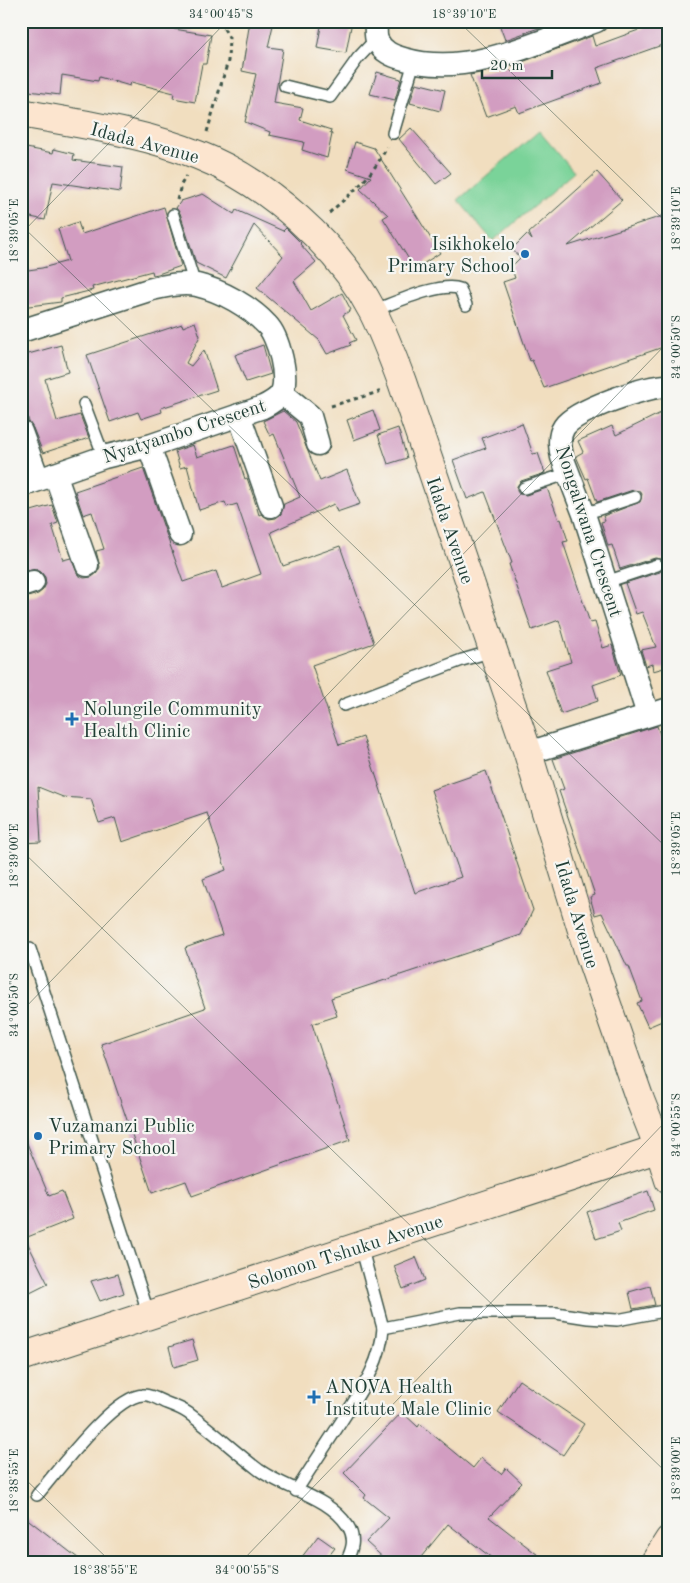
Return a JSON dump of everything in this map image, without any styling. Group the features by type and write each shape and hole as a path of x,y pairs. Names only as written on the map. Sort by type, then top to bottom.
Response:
{"street":[{"path":"376,30 385,51 394,56 414,62 446,65 507,53 582,23"},
{"name":"Idada Avenue","path":"21,112 154,140 198,155 220,165 285,207 310,230 349,275 372,311 402,382 528,754 588,950 640,1100 664,1147 669,1180"},
{"name":"Nyatyambo Crescent","path":"21,331 152,289 167,286 195,285 227,296 267,325 278,344 282,364 284,386 282,393 272,402 262,407 149,446 104,457 38,480"},
{"name":"Nongalwana Crescent","path":"658,712 606,582 560,447 560,436 564,426 587,409 651,388 669,386"},
{"path":"282,393 310,416 318,444"},
{"path":"239,415 271,506"},
{"path":"21,432 38,480 87,565"},
{"path":"149,446 180,534"},
{"path":"528,754 658,712"},
{"name":"Solomon Tshuku Avenue","path":"21,1357 664,1147"},
{"path":"655,1562 669,1540"}],"lane":[{"path":"285,86 330,97 376,30"},
{"path":"393,133 414,62"},
{"path":"173,215 195,285"},
{"path":"372,311 430,290 449,287 460,289 466,305"},
{"path":"84,404 104,457"},
{"path":"524,488 569,473"},
{"path":"584,514 635,497"},
{"path":"606,582 657,565"},
{"path":"344,705 462,660 493,651"},
{"path":"30,949 149,1315"},
{"path":"296,1490 364,1386 375,1366 382,1342 383,1328 361,1246"},
{"path":"383,1328 460,1313 556,1313 616,1320 669,1310"},
{"path":"37,1495 90,1432 109,1413 128,1400 143,1395 157,1398 187,1412 261,1471 326,1506 348,1527 352,1538 352,1550 346,1562"}],"path":[{"path":"173,215 181,185 198,155 211,122 228,61 229,38 220,21"},
{"path":"310,230 368,178 378,166 393,133"},
{"path":"310,416 326,408 378,392 376,383"}],"green space":[{"path":"539,131 574,172 493,241 458,200"}],"building":[{"path":"21,21 145,21 175,27 174,29 211,35 206,64 202,64 195,102 173,98 174,93 131,82 130,86 99,77 98,81 62,75 60,95 21,90"},
{"path":"250,21 274,21 268,47 283,49 274,103 303,108 300,120 331,130 330,133 332,134 327,158 302,150 304,142 269,135 270,132 245,122 256,74 242,71"},
{"path":"322,21 352,21 346,53 317,48"},
{"path":"498,21 558,21 505,40"},
{"path":"653,21 663,21 669,40 664,41 665,44 597,68 602,83 519,113 516,106 486,117 470,75 506,68 592,36 595,46 644,28 643,25"},
{"path":"377,72 401,79 395,100 370,94"},
{"path":"416,83 445,90 440,111 410,103"},
{"path":"411,128 451,173 436,184 399,139"},
{"path":"355,142 374,148 440,253 415,269 383,218 388,215 360,189 371,177 347,169"},
{"path":"21,147 53,153 54,149 74,154 73,160 123,167 120,192 53,182 45,220 21,215"},
{"path":"597,172 622,200 568,246 669,214 669,345 544,388 532,360 530,361 503,282 515,278 511,267 520,258 512,249 527,234 532,240 529,233"},
{"path":"203,194 234,214 236,210 283,231 286,228 316,262 294,281 311,311 342,293 351,310 343,315 356,340 349,343 351,345 327,354 319,340 257,288 283,256 254,225 226,278 196,263 180,213 176,208 181,201"},
{"path":"164,207 181,266 158,274 153,275 152,271 92,287 93,290 61,298 61,302 21,307 21,271 68,261 58,229 78,222 82,234"},
{"path":"195,322 200,336 186,363 191,366 204,350 217,390 161,408 162,412 141,419 138,412 110,422 87,355 182,324 183,327"},
{"path":"61,345 68,372 45,379 57,421 80,415 89,438 43,453 29,422 21,394 21,356"},
{"path":"263,345 271,374 246,382 235,355"},
{"path":"669,409 669,677 667,677 664,668 653,671 652,664 646,666 641,650 656,647 642,612 636,614 625,583 660,572 664,567 664,562 662,559 655,558 620,569 612,545 608,546 601,522 605,521 603,516 640,502 642,494 640,491 633,490 597,502 588,478 586,479 576,456 583,452 578,441 612,426 616,435"},
{"path":"373,410 380,430 354,440 347,420"},
{"path":"283,411 296,422 320,481 347,470 360,504 337,512 334,504 271,532 283,566 340,546 374,643 312,665 339,745 363,737 415,893 461,877 431,790 486,771 533,910 521,935 331,998 337,1016 312,1024 350,1140 192,1196 186,1181 152,1193 101,1044 205,1008 185,948 222,935 203,879 226,870 207,813 122,842 115,818 99,823 91,799 63,797 38,787 41,842 21,843 21,599 38,594 46,584 45,577 36,569 21,572 21,514 52,505 58,523 52,525 63,560 71,558 78,575 84,578 92,577 100,567 96,551 104,549 92,512 83,515 75,491 143,468 183,582 216,571 222,588 261,574 237,504 227,507 225,502 199,510 187,466 180,468 175,451 193,445 197,457 234,445 259,515 261,514 269,519 276,518 281,514 284,504 300,497 274,434 270,436 263,421"},
{"path":"522,423 533,454 538,453 545,473 521,481 517,486 517,491 519,494 526,495 547,488 559,520 561,519 568,541 563,542 590,623 595,622 603,648 612,645 621,675 593,685 598,701 561,714 546,670 571,662 559,620 532,630 509,564 512,563 485,492 467,499 453,460 486,448 482,438"},
{"path":"398,428 407,458 388,464 378,435"},
{"path":"657,726 669,759 669,1018 648,1027 637,1003 642,1001 629,966 627,966 602,913 595,915 590,897 595,895 559,791 564,789 553,759"},
{"path":"21,1129 49,1196 62,1191 73,1219 25,1238 48,1284 26,1295 21,1284"},
{"path":"648,1191 654,1210 618,1223 621,1231 596,1239 587,1212"},
{"path":"416,1257 425,1280 403,1289 394,1266"},
{"path":"118,1274 124,1293 100,1301 91,1281"},
{"path":"650,1286 655,1305 633,1309 629,1292"},
{"path":"192,1340 198,1360 174,1367 169,1347"},
{"path":"519,1380 584,1424 563,1455 498,1412"},
{"path":"402,1412 418,1427 420,1424 473,1468 481,1458 501,1474 506,1468 522,1483 489,1517 547,1562 497,1562 448,1524 417,1562 388,1562 366,1542 389,1518 364,1498 366,1495 344,1473"},
{"path":"21,1514 83,1562 21,1562"},
{"path":"318,1536 335,1548 324,1562 298,1562"}],"place":[{"name":"Isikhokelo Primary School","path":"525,254"},
{"name":"Nolungile Community Health Clinic","path":"72,719"},
{"name":"Vuzamanzi Public Primary School","path":"38,1136"},
{"name":"ANOVA Health Institute Male Clinic","path":"314,1397"}]}
